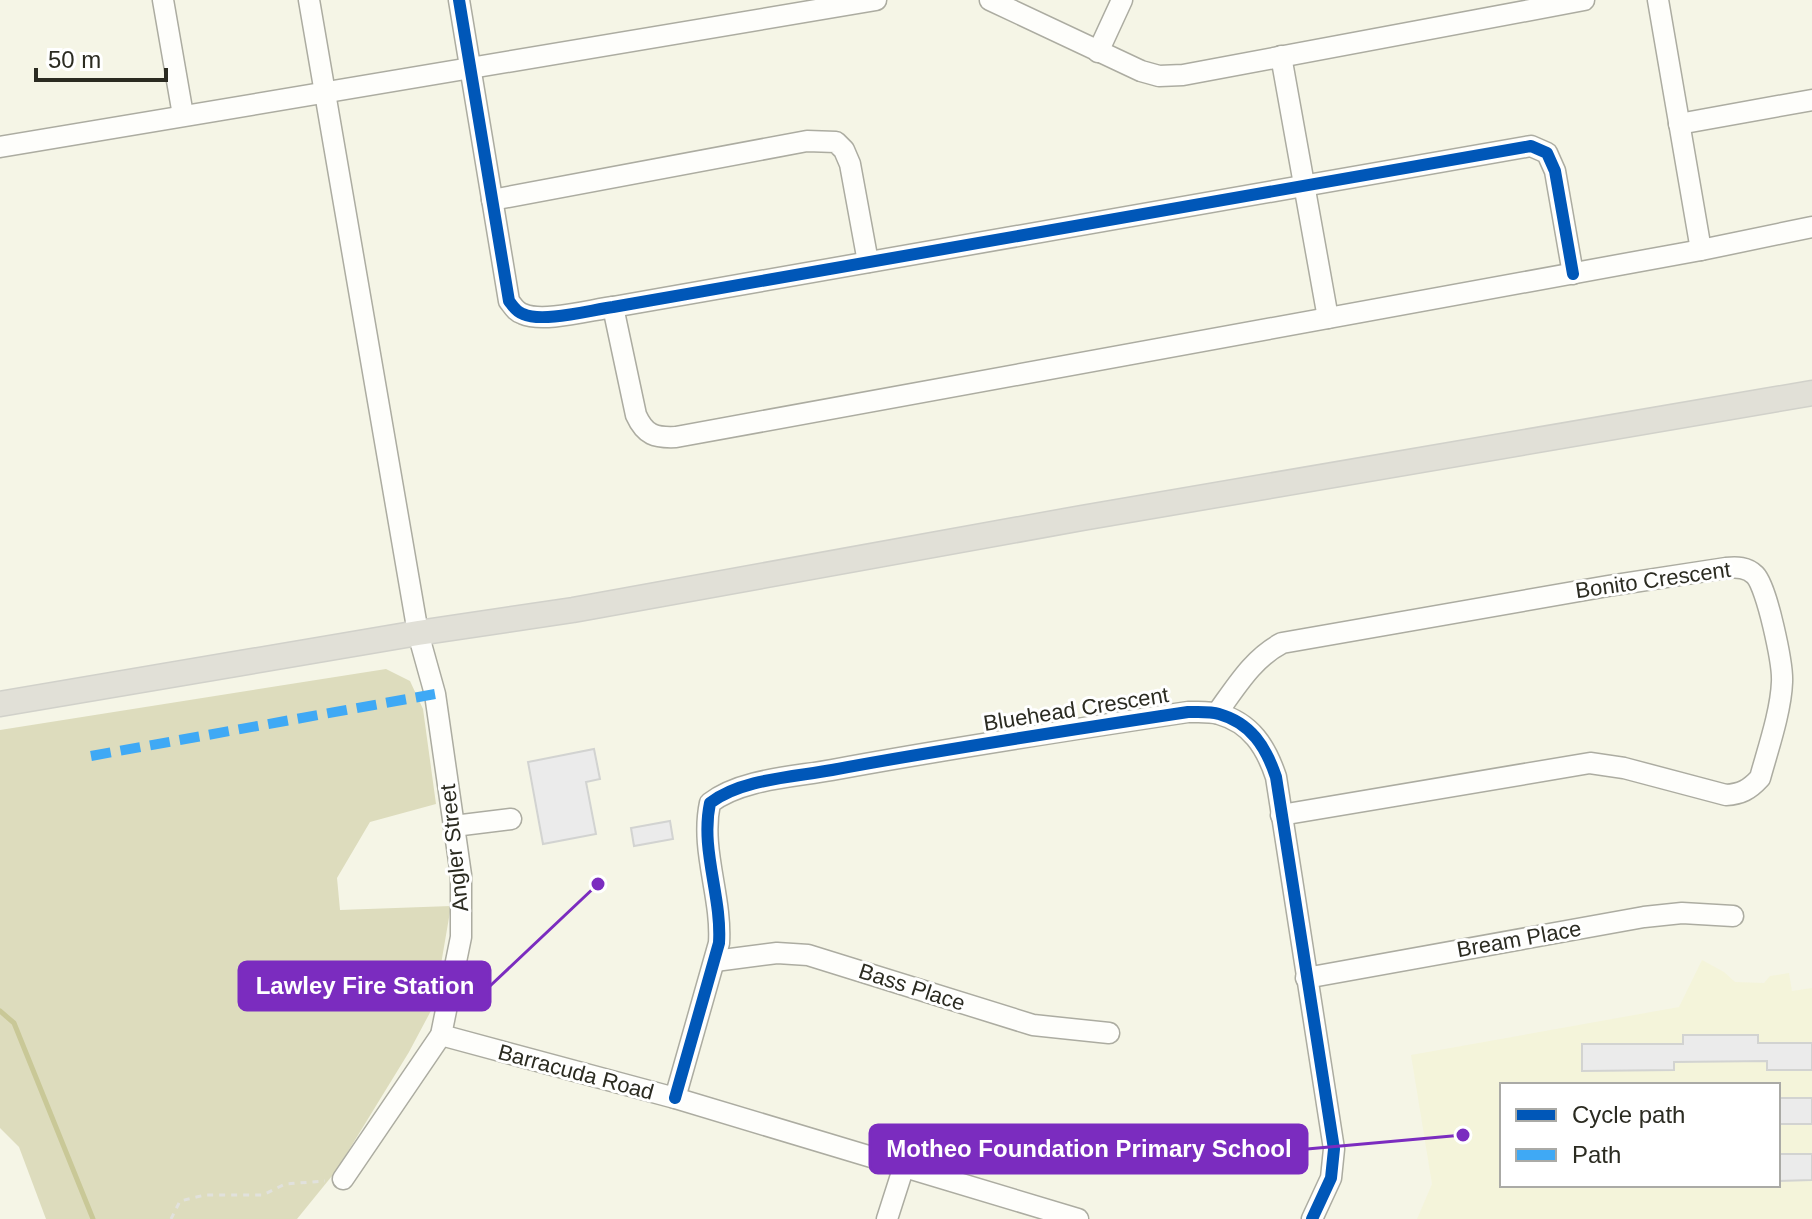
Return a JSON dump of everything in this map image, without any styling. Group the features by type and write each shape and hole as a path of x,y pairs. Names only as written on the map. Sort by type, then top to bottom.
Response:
{"main road":[{"path":"0,704 573,610 1066,521 1812,393"}],"street":[{"path":"163,0 183,115"},
{"name":"Angler Street","path":"309,0 418,633 435,694 461,875 461,937 441,1035 343,1179"},
{"path":"459,0 509,301 525,316 613,307 1531,146 1547,153 1555,171 1573,274"},
{"path":"0,147 876,0"},
{"path":"990,0 1098,52 1159,76 1183,75 1526,5 1584,0"},
{"path":"1098,52 1122,0"},
{"path":"1658,0 1701,250"},
{"path":"1281,56 1328,318"},
{"path":"1679,124 1812,100"},
{"path":"492,200 807,141 836,142 844,150 850,164 868,262"},
{"path":"613,307 641,428 668,437 699,435 1812,227"},
{"name":"Bonito Crescent","path":"1217,713 1252,666 1268,650 1282,643 1726,568 1743,568 1755,575 1762,586 1768,601 1782,680 1760,778 1739,794 1726,795 1624,768 1590,763 1281,815"},
{"name":"Bluehead Crescent","path":"675,1098 715,961 720,923 706,821 710,803 721,795 753,785 923,753 1188,712 1217,713"},
{"path":"1217,713 1240,724 1258,738 1269,755 1276,777 1334,1149 1331,1178 1312,1219"},
{"path":"454,826 511,819"},
{"name":"Bream Place","path":"1306,978 1644,917 1682,913 1733,916"},
{"name":"Bass Place","path":"715,961 777,953 808,955 1033,1025 1109,1033"},
{"name":"Barracuda Road","path":"441,1035 675,1098 1078,1219"},
{"path":"887,1219 904,1166"}],"path":[{"path":"171,1219 180,1201 205,1195 263,1195 285,1184 343,1179"}],"shaded area":[{"path":"386,669 410,681 423,709 436,804 370,822 337,878 340,910 451,906 434,1005 336,1171 297,1219 46,1219 19,1147 0,1128 0,730"},
{"path":"1702,960 1735,982 1764,983 1770,976 1789,973 1792,991 1812,988 1812,1219 1417,1219 1432,1184 1411,1055 1679,1007"}],"building":[{"path":"594,749 600,779 586,782 596,834 543,844 528,762"},
{"path":"670,821 673,839 634,846 631,828"},
{"path":"1683,1035 1758,1035 1758,1043 1812,1043 1812,1070 1767,1070 1767,1061 1674,1062 1674,1070 1582,1071 1582,1044 1683,1044"},
{"path":"1780,1098 1812,1098 1812,1124 1780,1124"},
{"path":"1780,1154 1812,1154 1812,1180 1780,1181"}],"waterway":[{"path":"0,1011 14,1023 93,1219"}],"marked path":[{"path":"91,756 435,694"}],"cycle path":[{"path":"459,0 509,301 518,312 532,316 580,313 1531,146 1547,153 1555,171 1573,274"},
{"path":"675,1098 719,943 709,856 710,803 737,789 768,780 1188,712 1215,713 1240,723 1256,738 1276,777 1334,1149 1331,1178 1312,1219"}],"place":[{"name":"Lawley Fire Station","path":"598,884"},
{"name":"Motheo Foundation Primary School","path":"1463,1135"}]}
